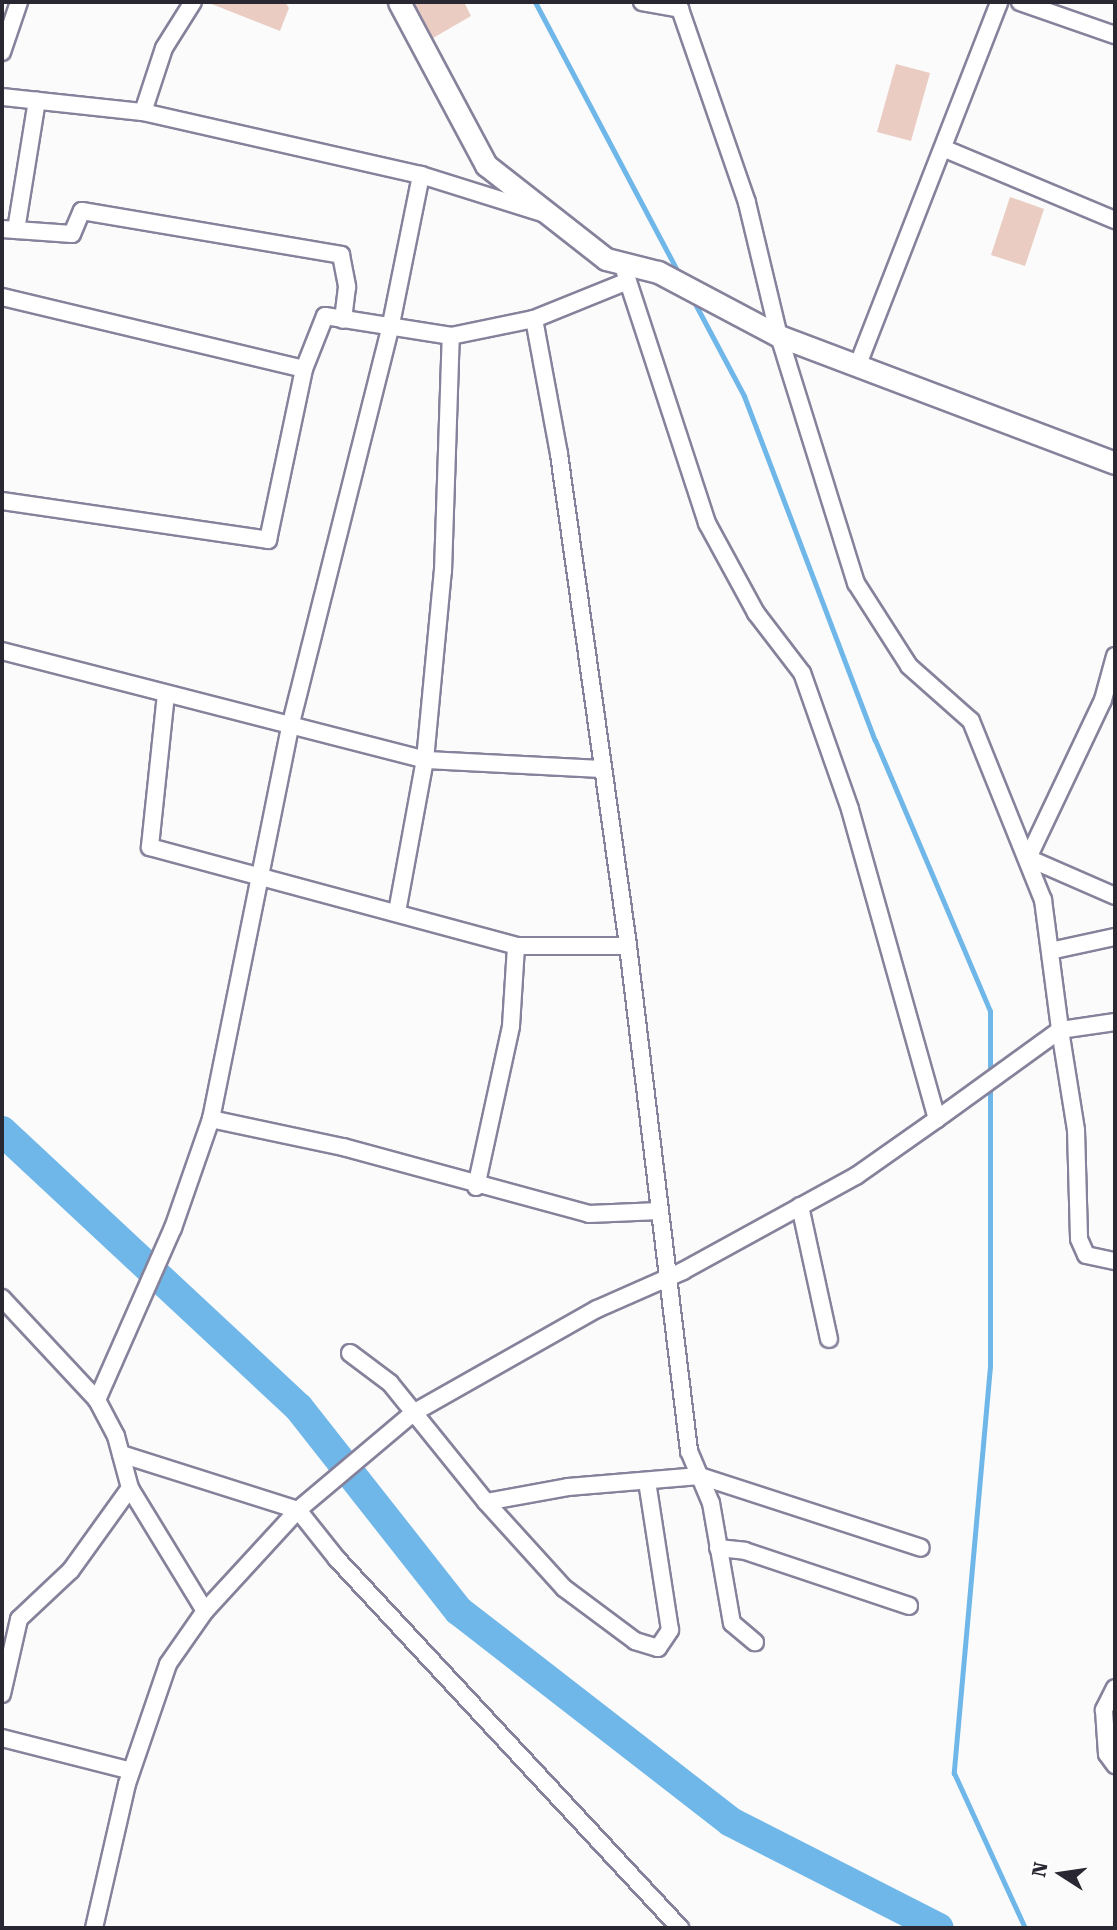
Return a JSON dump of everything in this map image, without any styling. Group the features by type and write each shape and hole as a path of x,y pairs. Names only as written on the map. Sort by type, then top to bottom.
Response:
{"street":[{"path":"2,52 19,2"},
{"path":"143,112 164,48 193,2"},
{"path":"399,2 486,165 625,272 707,523 756,613 802,673 850,809 937,1119"},
{"path":"642,2 681,6 747,203 779,336 856,583 909,666 971,721 1028,858 1043,900 1076,1130 1079,1239 1086,1255 1115,1261"},
{"path":"857,367 945,149 999,2"},
{"path":"1020,2 1115,35"},
{"path":"2,97 143,112 421,174 558,218"},
{"path":"37,101 9,229 72,234 82,211 341,255 347,287 343,320"},
{"path":"945,149 1115,220"},
{"path":"97,1400 173,1228 211,1119 290,727 390,329 421,174"},
{"path":"2,501 268,540 304,369 325,316 390,329 451,336 534,319 625,272 658,272 779,336 1115,463"},
{"path":"2,297 304,369"},
{"path":"534,319 559,454 628,946 666,1279 689,1451 701,1476 732,1623 755,1642"},
{"path":"397,912 425,760 443,571 451,336"},
{"path":"2,651 425,760 603,769"},
{"path":"1028,858 1109,702 1115,656"},
{"path":"166,694 150,847 260,880 397,912 516,946 628,946"},
{"path":"1028,858 1115,896"},
{"path":"1050,951 1115,937"},
{"path":"476,1188 510,1026 516,946"},
{"path":"94,1928 131,1771 168,1664 205,1611 298,1510 413,1413 597,1309 666,1279 800,1206 1038,1051 1060,1030 1115,1022"},
{"path":"211,1119 343,1147 476,1188 589,1214 660,1211"},
{"path":"800,1206 829,1339"},
{"path":"2,1298 97,1400 121,1454 130,1488 205,1611"},
{"path":"350,1353 390,1383 486,1502 564,1588 635,1641 658,1648 670,1630 646,1482"},
{"path":"121,1454 298,1510 337,1559 680,1928"},
{"path":"486,1502 568,1487 701,1476 921,1548"},
{"path":"2,1694 19,1619 71,1570 130,1488"},
{"path":"718,1548 746,1551 909,1606"},
{"path":"2,1617 19,1619"},
{"path":"1115,1688 1104,1710 1107,1754 1115,1765"},
{"path":"2,1738 131,1771"}],"building":[{"path":"285,2 289,8 280,31 209,3"},
{"path":"414,2 464,2 471,16 433,38"},
{"path":"896,64 930,73 911,141 877,132"},
{"path":"1010,197 1044,209 1025,266 991,255"}],"waterway":[{"path":"535,2 679,274"},
{"path":"692,298 744,396 875,740 990,1011 990,1366 954,1773 1025,1928"},
{"path":"2,1131 299,1408 459,1611 731,1822 939,1928"}]}
